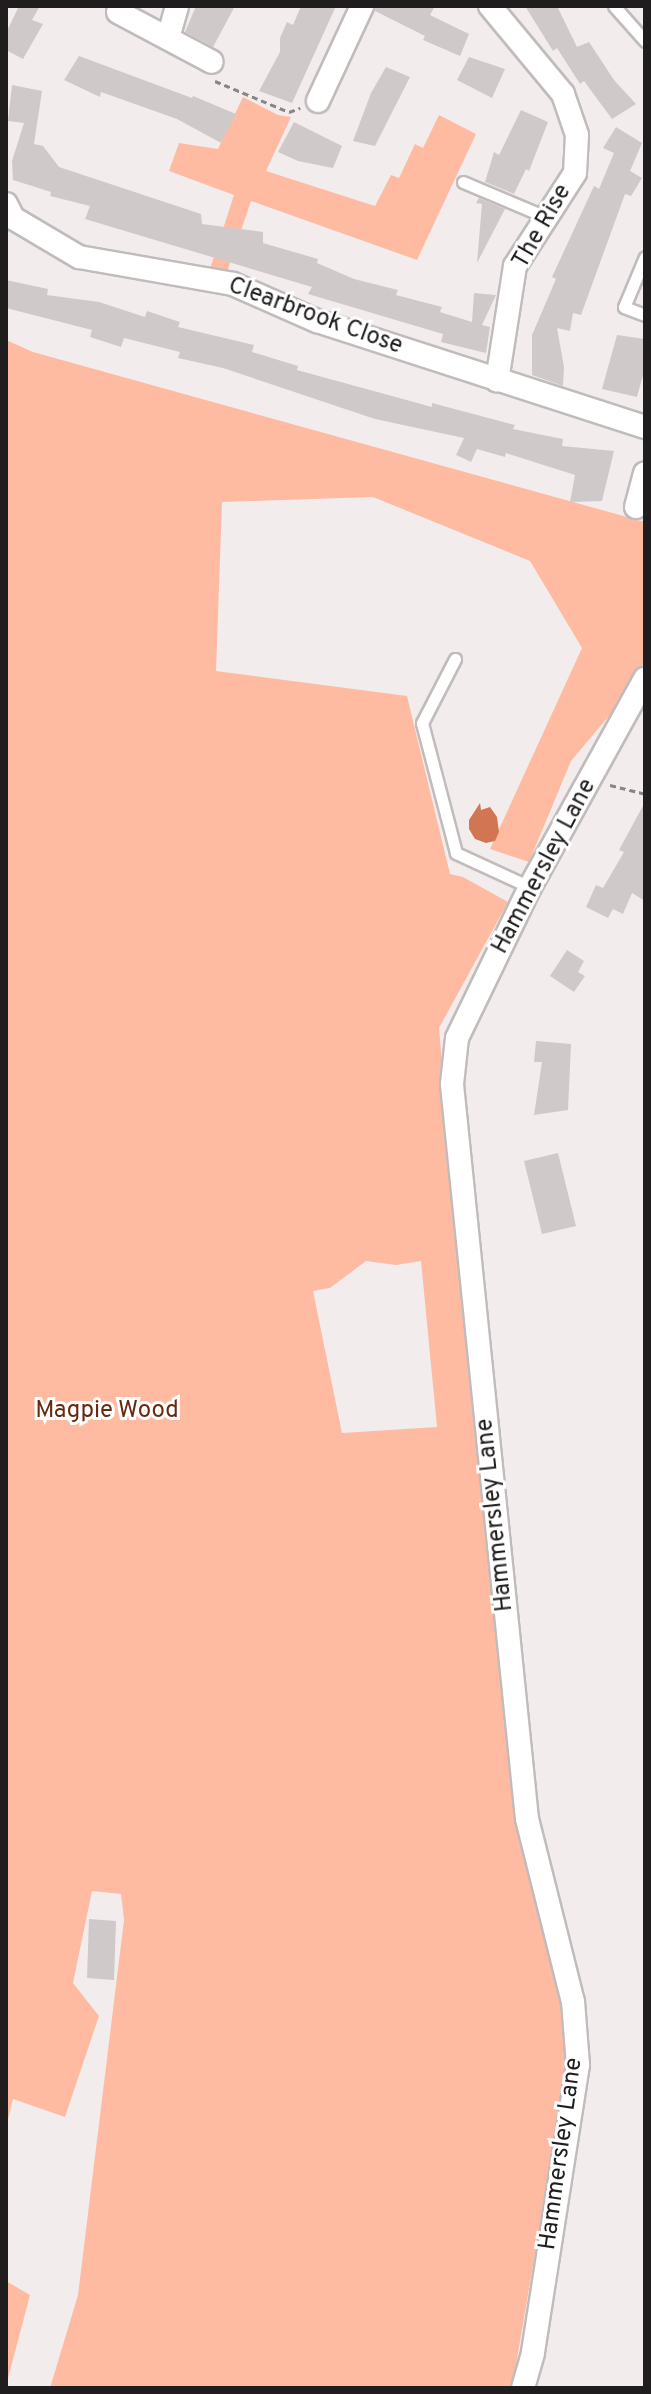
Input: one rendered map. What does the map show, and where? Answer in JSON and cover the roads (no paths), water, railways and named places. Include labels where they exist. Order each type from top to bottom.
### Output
[{"type":"street","points":[[168,38],[177,6]]},
{"type":"street","points":[[318,101],[362,6]]},
{"type":"street","name":"The Rise","points":[[490,6],[563,94],[577,135],[575,173],[515,266],[497,381]]},
{"type":"street","points":[[118,12],[212,62]]},
{"type":"street","name":"Clearbrook Close","points":[[6,204],[13,218],[79,257],[233,284],[317,321],[645,427]]},
{"type":"street","points":[[636,507],[645,473]]},
{"type":"street","name":"Hammersley Lane","points":[[523,2388],[533,2352],[578,2065],[573,2002],[527,1819],[452,1084],[457,1038],[530,887],[645,679]]},
{"type":"lane","points":[[614,6],[645,41]]},
{"type":"lane","points":[[463,182],[546,217]]},
{"type":"lane","points":[[645,257],[624,307],[645,315]]},
{"type":"lane","points":[[455,659],[422,723],[456,853],[530,887]]},
{"type":"park label","name":"Magpie Wood","points":[[107,1412]]}]
